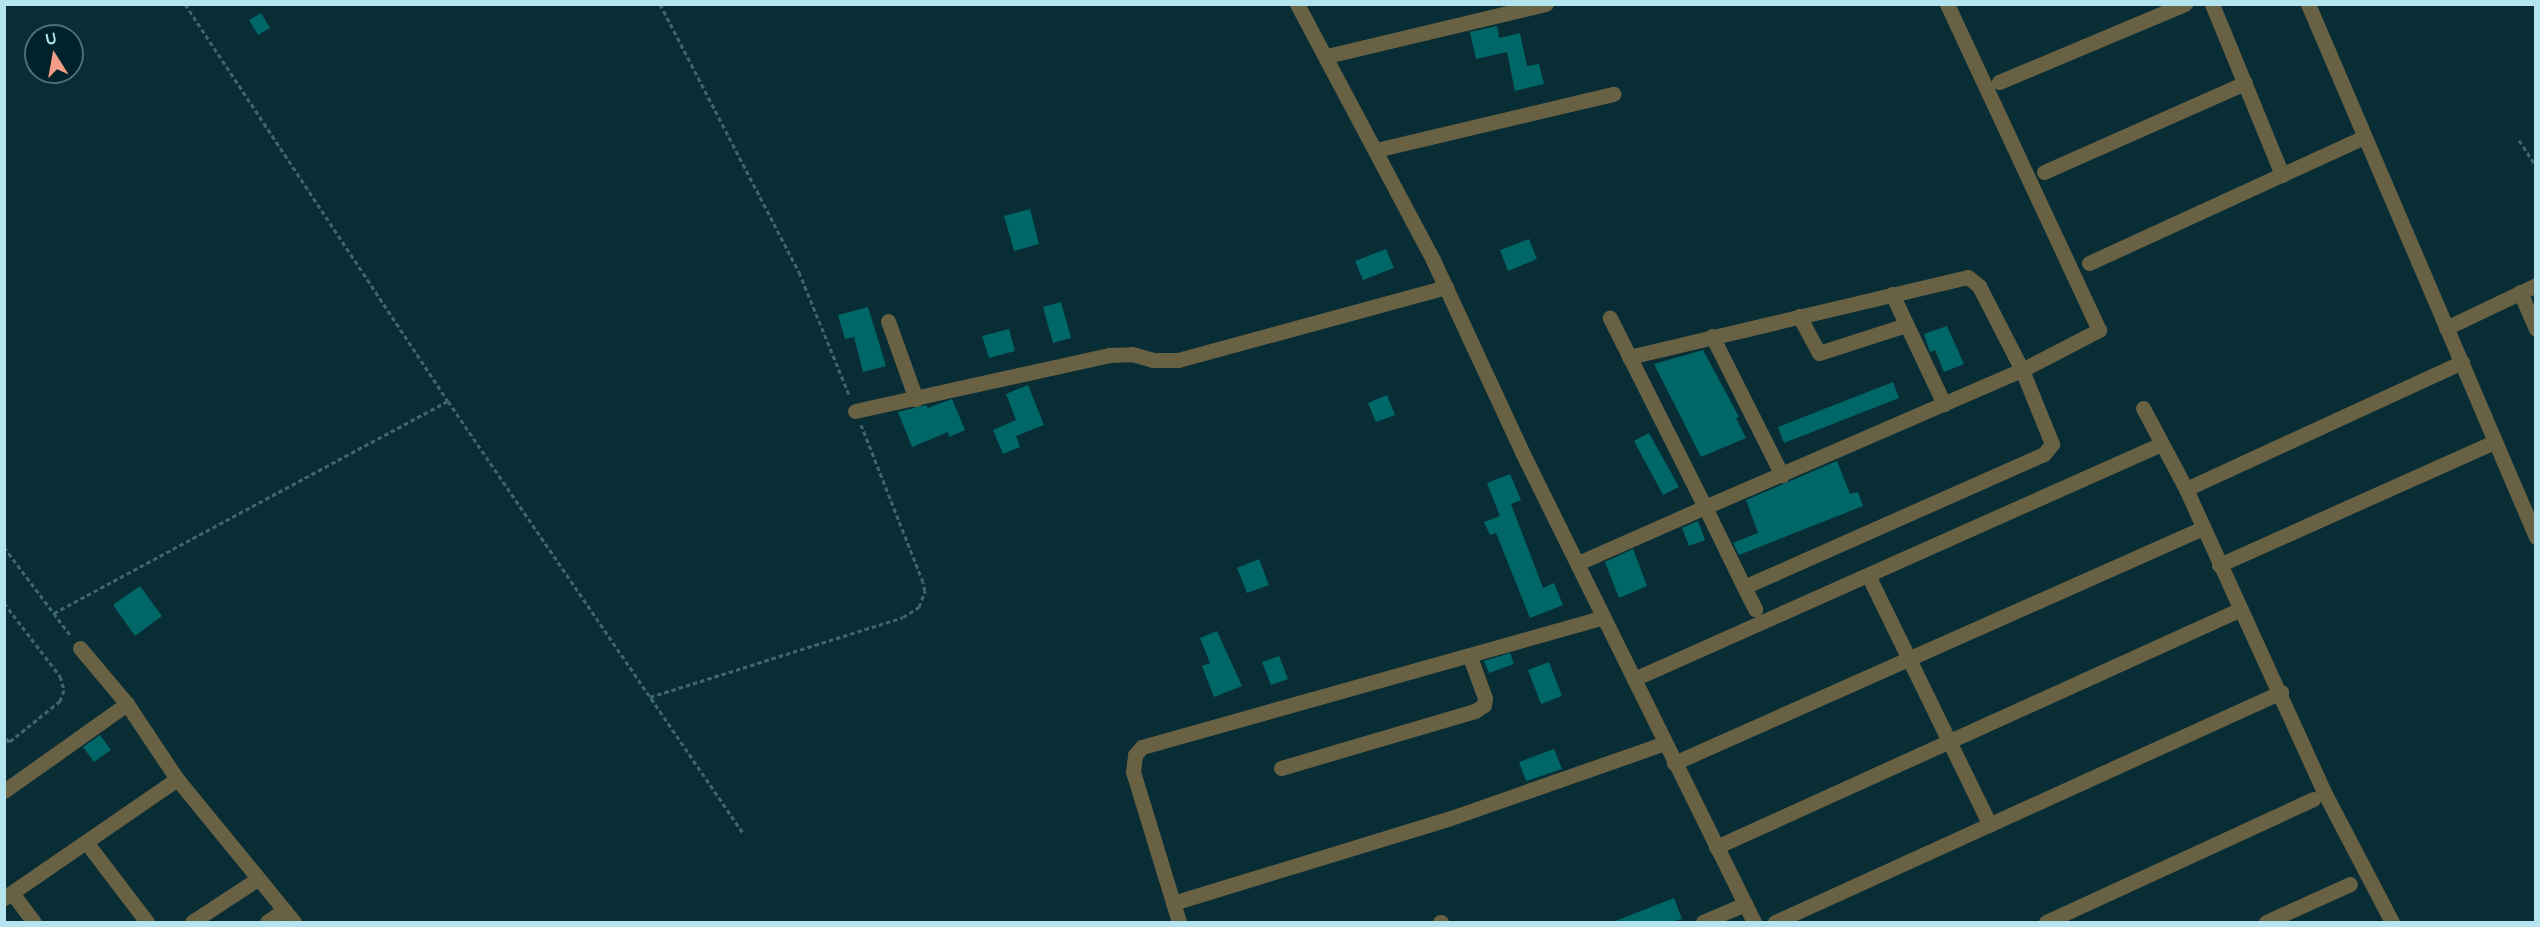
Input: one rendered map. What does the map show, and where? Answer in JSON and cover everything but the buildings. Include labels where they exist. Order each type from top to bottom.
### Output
[{"type":"street","points":[[1297,4],[1327,56],[1446,287],[1674,763],[1755,922]]},
{"type":"street","points":[[1327,56],[1546,4]]},
{"type":"street","points":[[1578,563],[2022,370],[2099,330],[1947,4]]},
{"type":"street","points":[[1999,82],[2185,4]]},
{"type":"street","points":[[2212,4],[2282,175]]},
{"type":"street","points":[[2308,4],[2535,537]]},
{"type":"street","points":[[2044,172],[2245,83]]},
{"type":"street","points":[[1376,150],[1613,94]]},
{"type":"street","points":[[2089,263],[2364,137]]},
{"type":"street","points":[[1629,357],[1961,278],[1975,279],[2022,370],[2051,437],[2050,448],[2044,454],[1744,587]]},
{"type":"street","points":[[2446,328],[2535,285]]},
{"type":"street","points":[[855,411],[1116,354],[1178,360],[1446,287]]},
{"type":"street","points":[[2520,292],[2535,329]]},
{"type":"street","points":[[1892,294],[1944,404]]},
{"type":"street","points":[[1799,316],[1819,353],[1906,325]]},
{"type":"street","points":[[1610,318],[1755,609]]},
{"type":"street","points":[[888,321],[916,399]]},
{"type":"street","points":[[1712,336],[1782,475]]},
{"type":"street","points":[[2186,489],[2462,362]]},
{"type":"street","points":[[2143,408],[2186,489],[2219,565],[2281,692],[2324,792],[2392,922]]},
{"type":"street","points":[[2219,565],[2494,442]]},
{"type":"street","points":[[1634,679],[2161,444]]},
{"type":"street","points":[[1674,763],[2203,528]]},
{"type":"street","points":[[1868,575],[1990,825]]},
{"type":"street","points":[[1716,847],[2241,609]]},
{"type":"street","points":[[1179,922],[1180,901],[1133,772],[1135,755],[1142,747],[1470,657],[1603,616]]},
{"type":"street","points":[[80,648],[127,704],[177,779],[256,880],[294,922]]},
{"type":"street","points":[[1281,768],[1475,711],[1484,705],[1485,698],[1470,657]]},
{"type":"street","points":[[1775,922],[2281,692]]},
{"type":"street","points":[[4,791],[127,704]]},
{"type":"street","points":[[1180,901],[1455,816],[1665,743]]},
{"type":"street","points":[[34,922],[8,896],[177,779]]},
{"type":"street","points":[[2046,922],[2313,799]]},
{"type":"street","points":[[86,842],[147,922]]},
{"type":"street","points":[[192,922],[256,880]]},
{"type":"street","points":[[2266,922],[2350,884]]},
{"type":"street","points":[[1703,922],[1745,904]]},
{"type":"street","points":[[267,922],[284,910]]},
{"type":"path","points":[[185,4],[448,401],[743,832]]},
{"type":"path","points":[[651,697],[903,617],[921,603],[923,582],[799,272],[660,4]]},
{"type":"path","points":[[2519,140],[2535,166]]},
{"type":"path","points":[[54,614],[448,401]]},
{"type":"path","points":[[4,547],[80,648]]},
{"type":"path","points":[[4,603],[60,676],[64,690],[60,701],[4,745]]},
{"type":"path","points":[[4,735],[9,742]]}]
